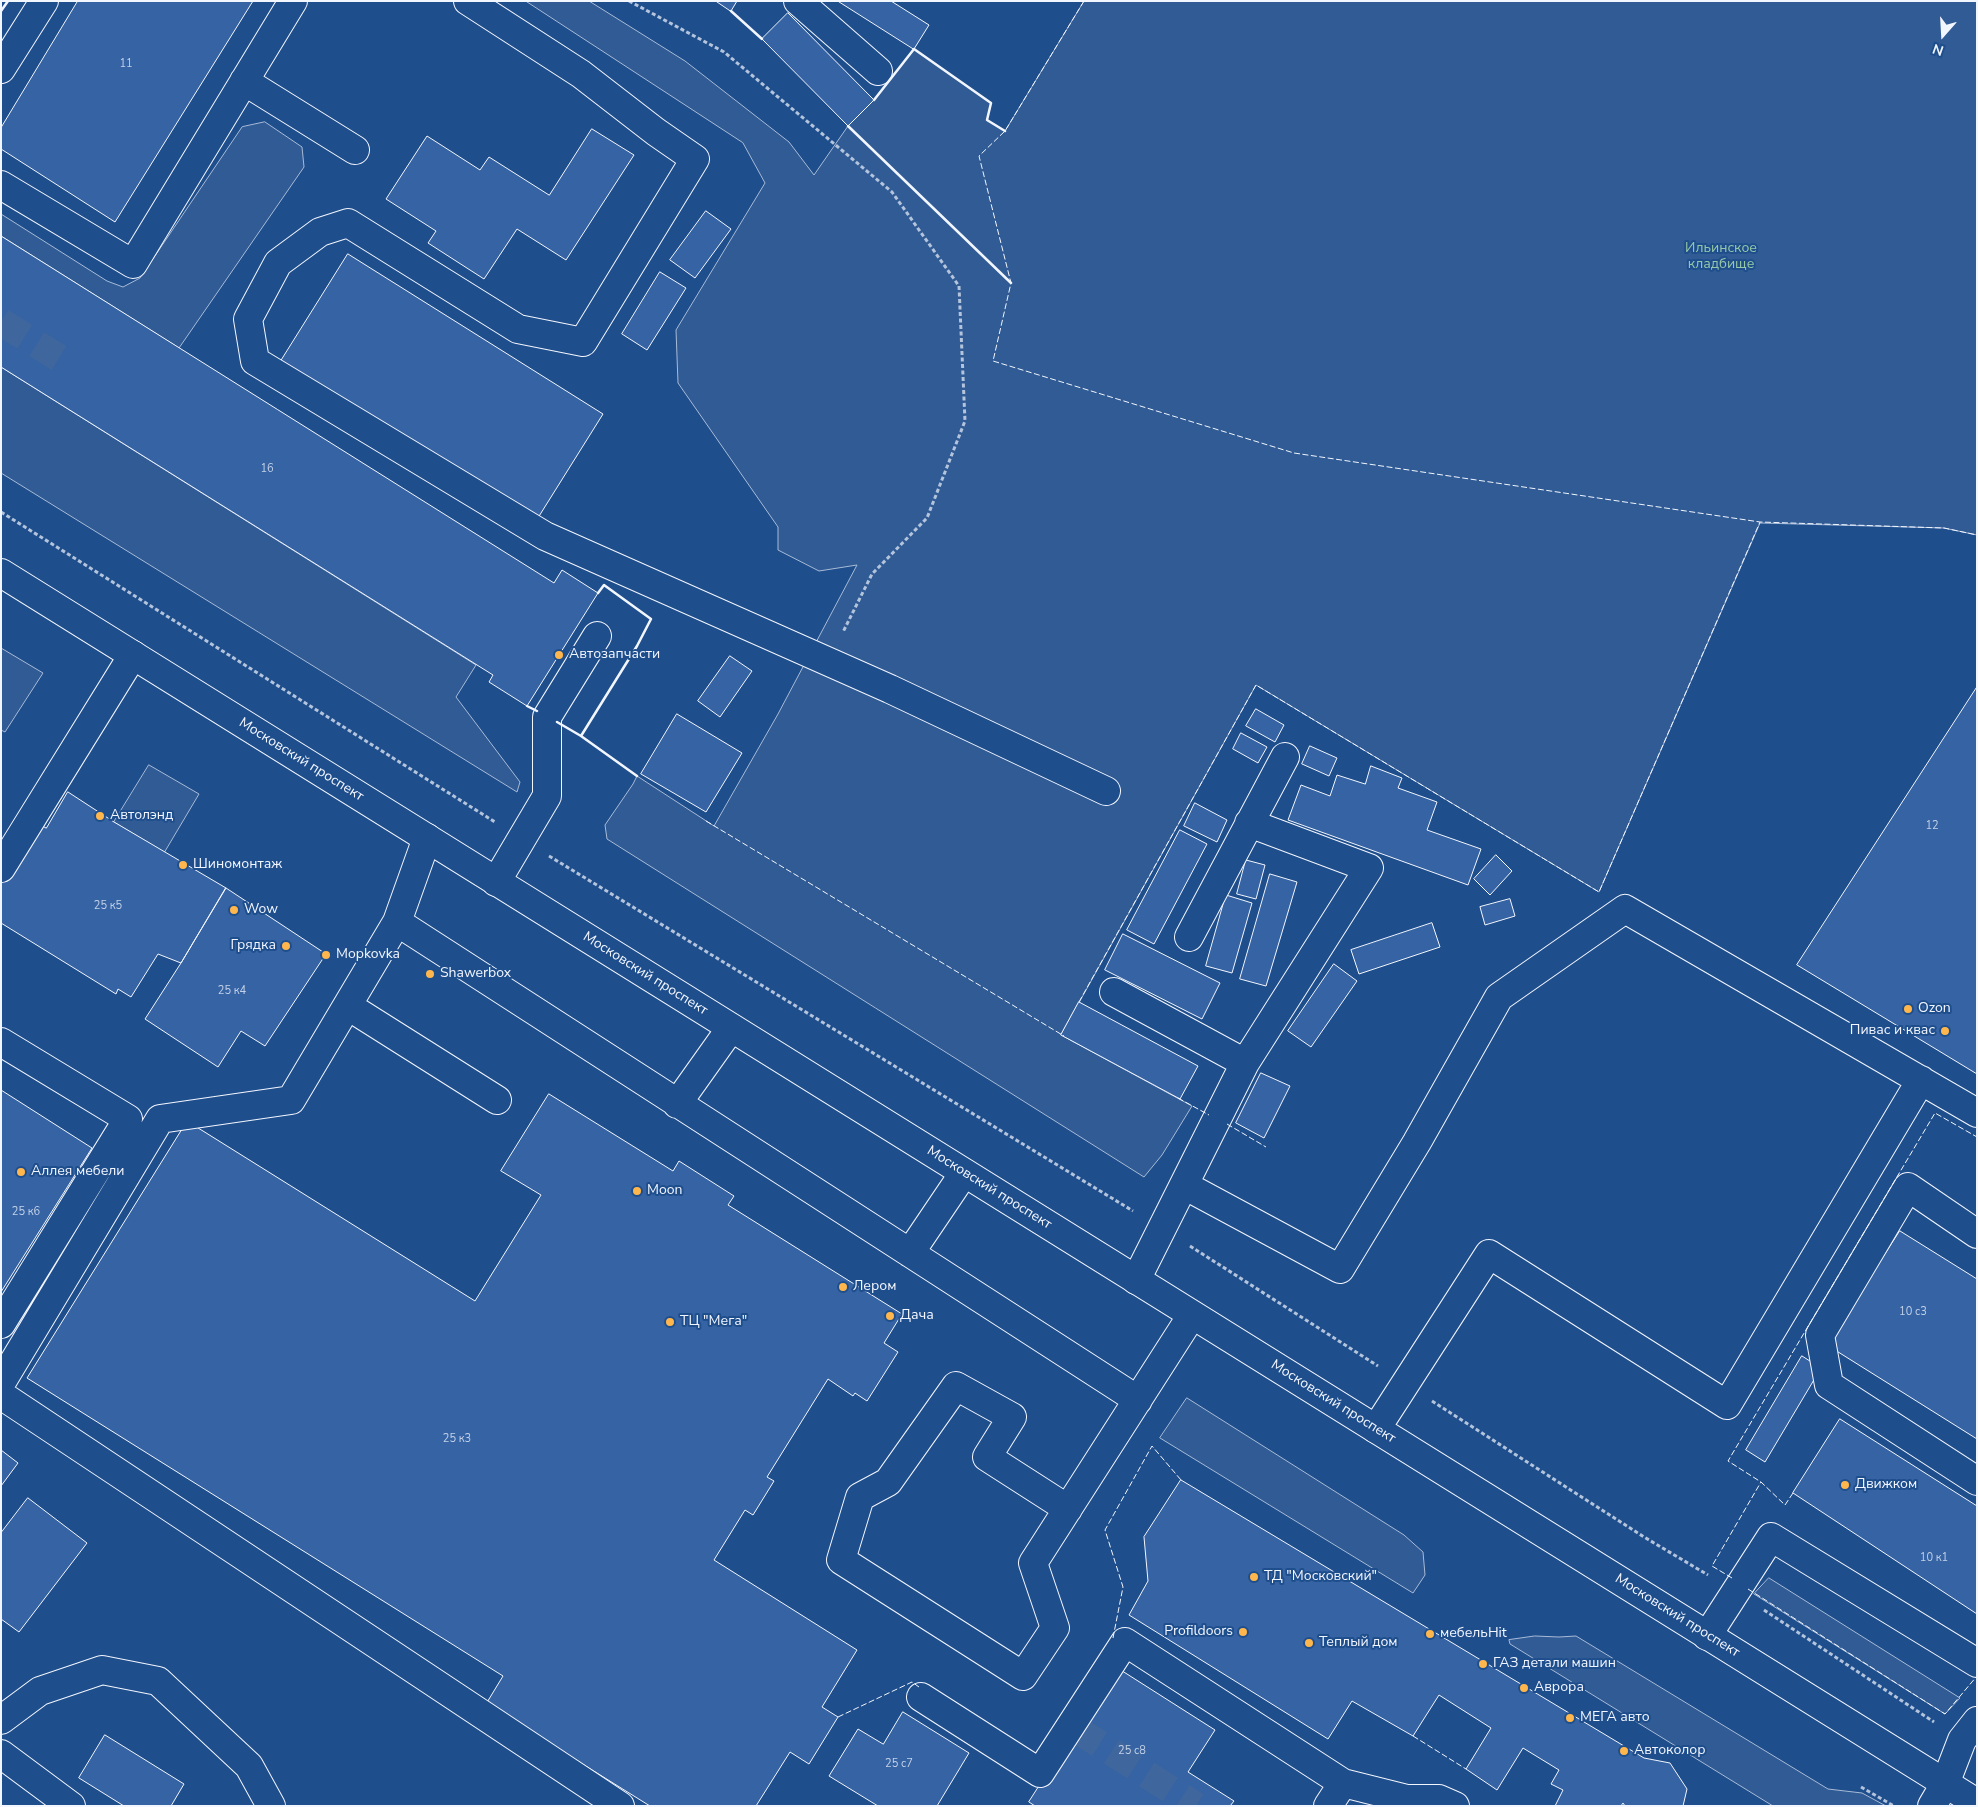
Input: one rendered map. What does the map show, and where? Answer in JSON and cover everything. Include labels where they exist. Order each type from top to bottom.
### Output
[{"type":"main road","points":[[1,69],[44,1]]},
{"type":"main road","points":[[1,185],[133,264],[293,1]]},
{"type":"main road","points":[[468,1],[581,74],[656,132],[695,159],[583,342],[518,330],[348,223],[320,232],[278,263],[248,319],[255,362],[545,536],[827,661],[1106,791]]},
{"type":"main road","points":[[798,1],[878,70]]},
{"type":"main road","points":[[244,81],[354,150]]},
{"type":"main road","name":"Московский проспект","points":[[1,573],[1707,1636],[1939,1795],[1977,1803]]},
{"type":"main road","points":[[496,882],[547,796],[547,717],[597,636]]},
{"type":"main road","points":[[1,868],[133,655]]},
{"type":"main road","points":[[1189,937],[1285,757]]},
{"type":"main road","points":[[1136,1280],[1245,1063],[1369,868],[1249,823]]},
{"type":"main road","points":[[1,1042],[128,1119],[160,1119],[291,1100],[397,922],[427,838]]},
{"type":"main road","points":[[1184,1185],[1340,1269],[1417,1142],[1499,998],[1625,909],[1977,1113]]},
{"type":"main road","points":[[397,922],[1138,1400]]},
{"type":"main road","points":[[1114,992],[1245,1063]]},
{"type":"main road","points":[[348,1006],[497,1100]]},
{"type":"main road","points":[[677,1104],[731,1028]]},
{"type":"main road","points":[[1376,1429],[1489,1254],[1727,1405],[1920,1080]]},
{"type":"main road","points":[[1,1324],[128,1119]]},
{"type":"main road","points":[[1,1383],[160,1119]]},
{"type":"main road","points":[[910,1253],[964,1173]]},
{"type":"main road","points":[[1977,1234],[1908,1187],[1820,1335],[1829,1385],[1977,1481]]},
{"type":"main road","points":[[1068,1509],[987,1458],[1012,1417],[956,1386],[888,1482],[860,1497],[841,1560],[1022,1676],[1055,1628],[1034,1564],[1192,1315]]},
{"type":"main road","points":[[1,1395],[620,1806]]},
{"type":"main road","points":[[1707,1636],[1771,1537],[1977,1662]]},
{"type":"main road","points":[[921,1697],[1040,1773],[1073,1728],[1125,1642],[1344,1783],[1410,1802],[1439,1799],[1455,1806]]},
{"type":"main road","points":[[1,1720],[40,1691],[102,1670],[158,1681],[249,1766],[271,1806]]},
{"type":"main road","points":[[1939,1795],[1969,1731]]},
{"type":"main road","points":[[1,1754],[71,1806]]},
{"type":"main road","points":[[1328,1806],[1344,1783]]},
{"type":"path","points":[[629,1],[724,52],[892,192],[959,286],[965,421],[927,518],[872,574],[827,661]]},
{"type":"path","points":[[1,512],[521,839],[1163,1228],[1644,1537],[1969,1731]]},
{"type":"path","points":[[1861,1787],[1894,1806]]},
{"type":"green space","name":"Ильинское кладбище","points":[[526,1],[589,1],[685,61],[789,142],[814,175],[848,126],[874,100],[914,49],[991,103],[987,120],[1005,131],[1084,1],[1977,1],[1977,535],[1944,528],[1760,523],[1599,892],[1256,685],[1061,1035],[1192,1106],[1162,1155],[1144,1177],[607,839],[605,825],[637,776],[714,826],[778,714],[857,565],[819,571],[778,550],[778,527],[678,383],[676,330],[765,183],[743,143]]},
{"type":"green space","points":[[265,122],[302,147],[304,167],[179,348],[1,236],[1,214],[107,281],[123,287],[140,278],[242,127]]},
{"type":"green space","points":[[1,367],[476,665],[456,697],[520,782],[517,792],[1,473]]},
{"type":"green space","points":[[1,648],[43,673],[5,732],[1,730]]},
{"type":"green space","points":[[149,765],[199,794],[164,853],[114,822]]},
{"type":"green space","points":[[1187,1398],[1404,1535],[1423,1552],[1425,1575],[1413,1593],[1160,1438]]},
{"type":"green space","points":[[1769,1578],[1960,1698],[1945,1714],[1754,1594]]},
{"type":"green space","points":[[1535,1636],[1576,1636],[1828,1789],[1862,1793],[1886,1806],[1773,1806],[1510,1644],[1509,1640]]},
{"type":"building","points":[[78,1],[253,1],[115,222],[1,149],[1,128]]},
{"type":"building","points":[[716,1],[737,1],[731,11]]},
{"type":"building","points":[[838,1],[891,1],[929,25],[914,49]]},
{"type":"building","points":[[788,13],[874,100],[848,126],[762,39]]},
{"type":"building","points":[[592,129],[634,155],[566,260],[517,229],[484,279],[428,243],[436,231],[386,199],[427,136],[480,170],[489,157],[549,195]]},
{"type":"building","points":[[706,211],[731,229],[695,278],[670,260]]},
{"type":"building","points":[[1,236],[554,583],[562,570],[598,593],[527,706],[489,682],[493,675],[1,367]]},
{"type":"building","points":[[348,254],[603,414],[536,521],[281,361]]},
{"type":"building","points":[[660,272],[686,288],[647,350],[622,334]]},
{"type":"building","points":[[730,656],[752,671],[720,717],[698,701]]},
{"type":"building","points":[[1977,687],[1977,1074],[1797,965]]},
{"type":"building","points":[[1256,709],[1284,725],[1275,742],[1246,726]]},
{"type":"building","points":[[677,714],[742,753],[706,812],[641,774]]},
{"type":"building","points":[[1241,733],[1267,747],[1258,763],[1233,749]]},
{"type":"building","points":[[1310,746],[1337,758],[1329,776],[1302,764]]},
{"type":"building","points":[[1371,766],[1402,778],[1398,788],[1437,802],[1427,830],[1481,849],[1468,885],[1288,820],[1301,785],[1330,796],[1337,775],[1365,784]]},
{"type":"building","points":[[68,792],[114,822],[226,888],[181,963],[158,954],[131,997],[118,989],[116,994],[1,923],[1,884],[39,824],[46,828]]},
{"type":"building","points":[[1195,803],[1227,820],[1217,842],[1184,826]]},
{"type":"building","points":[[1180,830],[1207,844],[1154,944],[1127,930]]},
{"type":"building","points":[[1496,855],[1512,871],[1490,895],[1474,879]]},
{"type":"building","points":[[1246,860],[1265,865],[1256,899],[1237,894]]},
{"type":"building","points":[[1270,874],[1297,882],[1266,986],[1240,979]]},
{"type":"building","points":[[226,888],[326,954],[265,1046],[241,1031],[218,1067],[145,1019]]},
{"type":"building","points":[[1226,895],[1252,903],[1232,973],[1206,966]]},
{"type":"building","points":[[1510,899],[1515,916],[1485,925],[1480,907]]},
{"type":"building","points":[[1432,923],[1440,947],[1359,974],[1351,950]]},
{"type":"building","points":[[1123,934],[1220,983],[1202,1019],[1105,970]]},
{"type":"building","points":[[1334,964],[1357,981],[1311,1047],[1288,1031]]},
{"type":"building","points":[[1079,1002],[1198,1066],[1180,1099],[1061,1035]]},
{"type":"building","points":[[1261,1073],[1290,1086],[1264,1138],[1236,1123]]},
{"type":"building","points":[[1,1090],[92,1148],[1,1292]]},
{"type":"building","points":[[549,1094],[673,1171],[679,1161],[734,1196],[728,1205],[902,1314],[884,1343],[898,1352],[867,1401],[855,1393],[853,1396],[828,1379],[767,1477],[774,1481],[753,1515],[745,1510],[714,1560],[857,1650],[822,1707],[838,1717],[809,1764],[790,1752],[756,1806],[650,1806],[486,1704],[503,1676],[27,1378],[187,1121],[475,1301],[541,1195],[501,1171]]},
{"type":"building","points":[[1900,1231],[1977,1279],[1977,1439],[1827,1345]]},
{"type":"building","points":[[1802,1356],[1821,1368],[1765,1462],[1746,1450]]},
{"type":"building","points":[[1840,1419],[1977,1506],[1977,1614],[1793,1493]]},
{"type":"building","points":[[1,1450],[18,1463],[1,1486]]},
{"type":"building","points":[[1181,1480],[1644,1758],[1670,1763],[1687,1789],[1683,1806],[1625,1806],[1623,1803],[1621,1806],[1555,1806],[1563,1790],[1551,1784],[1559,1770],[1523,1748],[1497,1790],[1466,1769],[1491,1728],[1439,1695],[1413,1736],[1352,1701],[1328,1739],[1129,1615],[1148,1581],[1144,1537]]},
{"type":"building","points":[[28,1498],[87,1543],[19,1632],[1,1619],[1,1533]]},
{"type":"building","points":[[1116,1667],[1215,1730],[1188,1772],[1234,1801],[1230,1806],[1035,1806],[1029,1802]]},
{"type":"building","points":[[903,1712],[969,1753],[937,1806],[878,1806],[829,1776],[858,1729],[883,1744]]},
{"type":"building","points":[[105,1735],[184,1784],[171,1806],[124,1806],[79,1778]]},
{"type":"tunnel","points":[[1,322],[59,358]]},
{"type":"tunnel","points":[[1076,1729],[1196,1806]]},
{"type":"fence","points":[[1084,1],[1005,131],[979,156],[1011,283],[993,361],[1294,453],[1760,522],[1944,528],[1977,535]]},
{"type":"fence","points":[[1079,1002],[1256,685],[1599,892],[1760,522]]},
{"type":"fence","points":[[706,821],[1064,1036]]},
{"type":"fence","points":[[1178,1098],[1209,1115]]},
{"type":"fence","points":[[1793,1493],[1785,1505],[1761,1482],[1728,1461],[1935,1113],[1977,1137]]},
{"type":"fence","points":[[1227,1124],[1266,1147]]},
{"type":"fence","points":[[1113,1638],[1123,1587],[1105,1530],[1152,1446],[1181,1480]]},
{"type":"fence","points":[[1732,1578],[1712,1566],[1761,1482]]},
{"type":"fence","points":[[1748,1589],[1945,1714],[1977,1676]]},
{"type":"fence","points":[[838,1717],[912,1682],[919,1687]]},
{"type":"fence","points":[[1413,1736],[1466,1769]]},
{"type":"wall","points":[[1,11],[8,1]]},
{"type":"wall","points":[[731,11],[762,39]]},
{"type":"wall","points":[[874,100],[914,49],[991,103],[987,120],[1005,131]]},
{"type":"wall","points":[[848,126],[1011,283]]},
{"type":"wall","points":[[598,593],[604,585],[651,619],[637,646],[581,736],[637,776]]},
{"type":"wall","points":[[527,706],[537,711]]},
{"type":"wall","points":[[557,722],[581,736]]},
{"type":"place","name":"Автозапчасти","points":[[559,655]]},
{"type":"place","name":"Автолэнд","points":[[100,816]]},
{"type":"place","name":"Шиномонтаж","points":[[183,865]]},
{"type":"place","name":"Wow","points":[[234,910]]},
{"type":"place","name":"Грядка","points":[[286,946]]},
{"type":"place","name":"Mopkovka","points":[[326,955]]},
{"type":"place","name":"Shawerbox","points":[[430,974]]},
{"type":"place","name":"Ozon","points":[[1908,1009]]},
{"type":"place","name":"Пивас и квас","points":[[1945,1031]]},
{"type":"place","name":"Аллея мебели","points":[[21,1172]]},
{"type":"place","name":"Moon","points":[[637,1191]]},
{"type":"place","name":"Лером","points":[[843,1287]]},
{"type":"place","name":"Дача","points":[[890,1316]]},
{"type":"place","name":"ТЦ \"Мега\"","points":[[670,1322]]},
{"type":"place","name":"Движком","points":[[1845,1485]]},
{"type":"place","name":"ТД \"Московский\"","points":[[1254,1577]]},
{"type":"place","name":"Profildoors","points":[[1243,1632]]},
{"type":"place","name":"мебельHit","points":[[1430,1634]]},
{"type":"place","name":"Теплый дом","points":[[1309,1643]]},
{"type":"place","name":"ГАЗ детали машин","points":[[1483,1664]]},
{"type":"place","name":"Аврора","points":[[1524,1688]]},
{"type":"place","name":"МЕГА авто","points":[[1570,1718]]},
{"type":"place","name":"Автоколор","points":[[1624,1751]]}]
